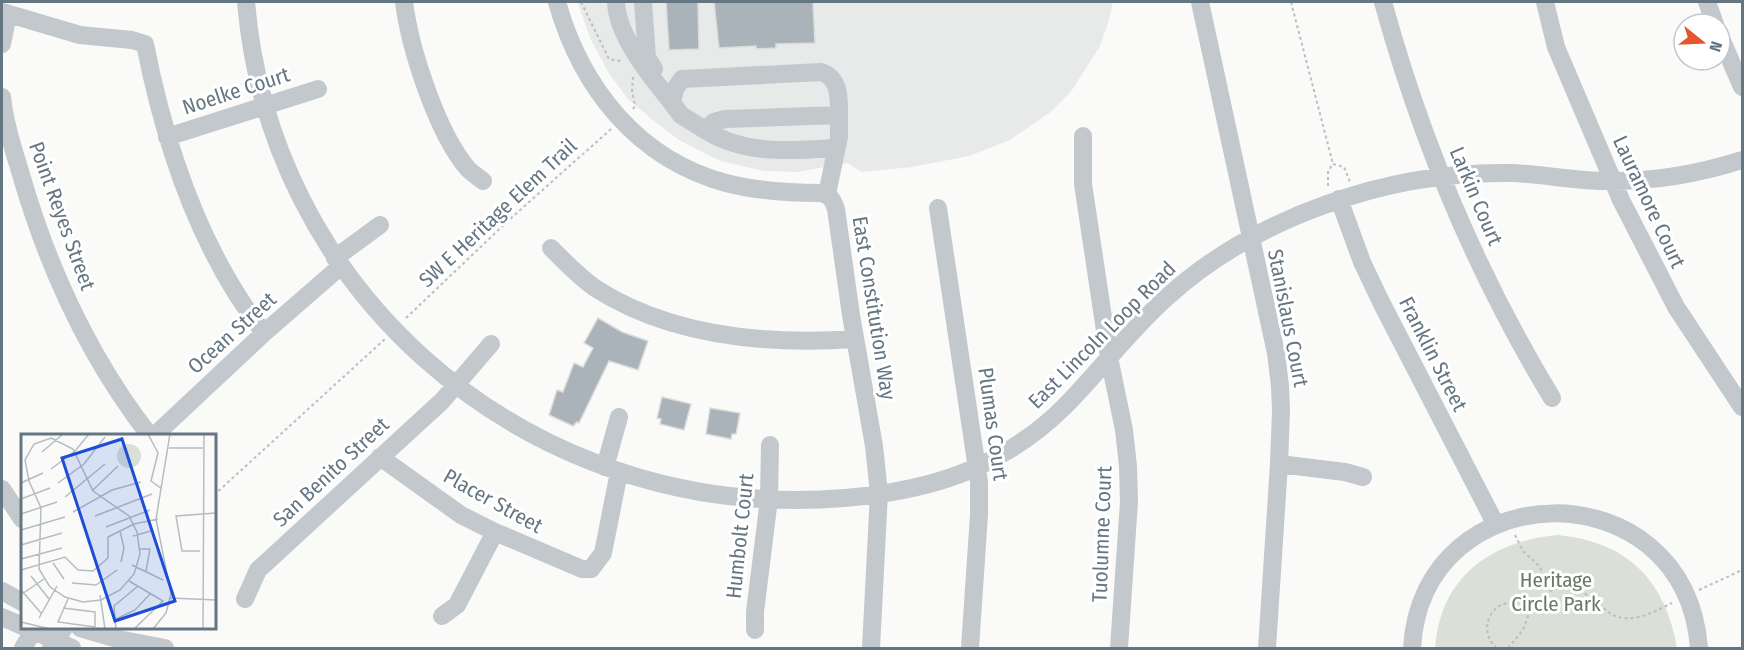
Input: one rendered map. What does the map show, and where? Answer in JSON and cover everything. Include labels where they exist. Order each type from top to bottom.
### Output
[{"type":"street","name":"East Lincoln Loop Road","points":[[246,2],[256,70],[265,106],[296,188],[338,262],[393,330],[457,385],[497,414],[536,438],[568,453],[612,470],[702,492],[769,500],[809,500],[879,493],[922,485],[978,466],[1020,442],[1051,419],[1167,296],[1200,269],[1250,238],[1334,194],[1441,177],[1513,173],[1612,181],[1685,175],[1743,160]]},
{"type":"street","points":[[404,2],[419,66],[440,120],[469,169],[483,181]]},
{"type":"street","points":[[557,2],[568,37],[595,90],[621,120],[655,149],[692,171],[725,183],[764,190],[826,194],[839,137],[836,84],[832,77],[821,72],[666,79],[650,64],[647,57],[643,2]]},
{"type":"street","points":[[616,2],[628,44],[681,115],[715,136],[747,147],[765,150],[835,148]]},
{"type":"street","name":"Stanislaus Court","points":[[1200,2],[1278,367],[1281,411],[1279,464],[1267,648]]},
{"type":"street","name":"Larkin Court","points":[[1383,2],[1395,46],[1441,177],[1497,297],[1529,360],[1552,398]]},
{"type":"street","name":"Lauramore Court","points":[[1545,2],[1556,46],[1612,181],[1670,297],[1743,407]]},
{"type":"street","points":[[2,44],[5,13],[80,35],[132,40],[145,44],[167,136],[185,187],[216,256],[236,293],[264,333]]},
{"type":"street","points":[[1732,63],[1743,87]]},
{"type":"street","points":[[672,103],[675,89],[682,79]]},
{"type":"street","name":"Noelke Court","points":[[167,136],[318,89]]},
{"type":"street","name":"Point Reyes Street","points":[[2,98],[4,115],[24,184],[52,266],[101,363],[124,400],[151,434]]},
{"type":"street","points":[[705,130],[714,122],[725,119],[839,115]]},
{"type":"street","name":"Tuolumne Court","points":[[1083,136],[1083,184],[1128,466],[1129,502],[1119,648]]},
{"type":"street","name":"East Constitution Way","points":[[826,194],[833,200],[836,209],[855,339],[874,446],[879,493],[871,648]]},
{"type":"street","name":"Franklin Street","points":[[1334,194],[1381,302],[1496,525]]},
{"type":"street","name":"Plumas Court","points":[[938,207],[978,466],[979,515],[970,648]]},
{"type":"street","name":"Ocean Street","points":[[153,434],[380,225]]},
{"type":"street","points":[[551,248],[578,274],[602,292],[651,315],[682,326],[768,340],[855,339]]},
{"type":"street","name":"San Benito Street","points":[[245,599],[258,570],[457,385],[491,344]]},
{"type":"street","points":[[612,470],[619,417]]},
{"type":"street","name":"Humbolt Court","points":[[755,630],[755,612],[769,500],[770,445]]},
{"type":"street","name":"Placer Street","points":[[380,457],[447,506],[495,532],[582,569],[591,569],[603,553],[612,470]]},
{"type":"street","points":[[1279,464],[1345,472],[1363,477]]},
{"type":"street","points":[[2,489],[21,518]]},
{"type":"street","points":[[1412,648],[1421,607],[1438,573],[1464,545],[1496,525],[1530,515],[1562,513],[1593,517],[1613,524],[1631,534],[1656,554],[1682,587],[1694,618],[1699,648]]},
{"type":"street","points":[[442,616],[457,605],[495,532]]},
{"type":"street","points":[[2,591],[21,601]]},
{"type":"street","points":[[2,617],[21,625]]},
{"type":"street","points":[[86,629],[118,639],[165,648]]},
{"type":"street","points":[[23,648],[33,630],[61,642]]},
{"type":"path","points":[[582,2],[609,59],[630,62]]},
{"type":"path","points":[[1292,2],[1333,164],[1327,175],[1334,194]]},
{"type":"path","points":[[632,109],[635,106],[632,90],[634,68]]},
{"type":"path","name":"SW E Heritage Elem Trail","points":[[408,316],[509,220],[609,132]]},
{"type":"path","points":[[1333,164],[1344,167],[1350,182],[1352,181]]},
{"type":"path","points":[[216,493],[382,342]]},
{"type":"path","points":[[1516,537],[1523,551],[1539,566],[1553,589]]},
{"type":"path","points":[[1699,590],[1743,570]]},
{"type":"path","points":[[1508,648],[1523,630],[1531,608],[1553,589],[1582,592],[1607,613],[1622,618],[1637,617],[1668,604]]},
{"type":"path","points":[[1497,648],[1488,636],[1487,627],[1494,611],[1507,601],[1515,601],[1531,608]]},
{"type":"shaded area","points":[[1113,2],[1100,46],[1072,90],[1052,111],[1010,140],[969,156],[912,167],[862,172],[847,163],[797,172],[764,171],[720,161],[679,140],[654,121],[628,99],[608,72],[590,38],[578,3]]},
{"type":"green space","name":"Heritage Circle Park","points":[[1558,535],[1583,539],[1604,546],[1623,556],[1639,569],[1653,584],[1663,603],[1677,648],[1435,648],[1439,623],[1447,601],[1458,583],[1473,567],[1511,545]]},
{"type":"building","points":[[666,2],[698,2],[699,49],[669,50]]},
{"type":"building","points":[[714,2],[813,2],[815,43],[776,44],[776,48],[756,49],[756,46],[719,48]]},
{"type":"building","points":[[598,318],[622,332],[648,341],[638,370],[609,361],[579,423],[573,426],[549,415],[557,390],[563,392],[574,363],[583,367],[593,348],[584,343]]},
{"type":"building","points":[[662,397],[691,404],[684,430],[660,424],[661,419],[657,418]]},
{"type":"building","points":[[710,408],[740,413],[736,434],[732,434],[731,439],[706,434]]}]
